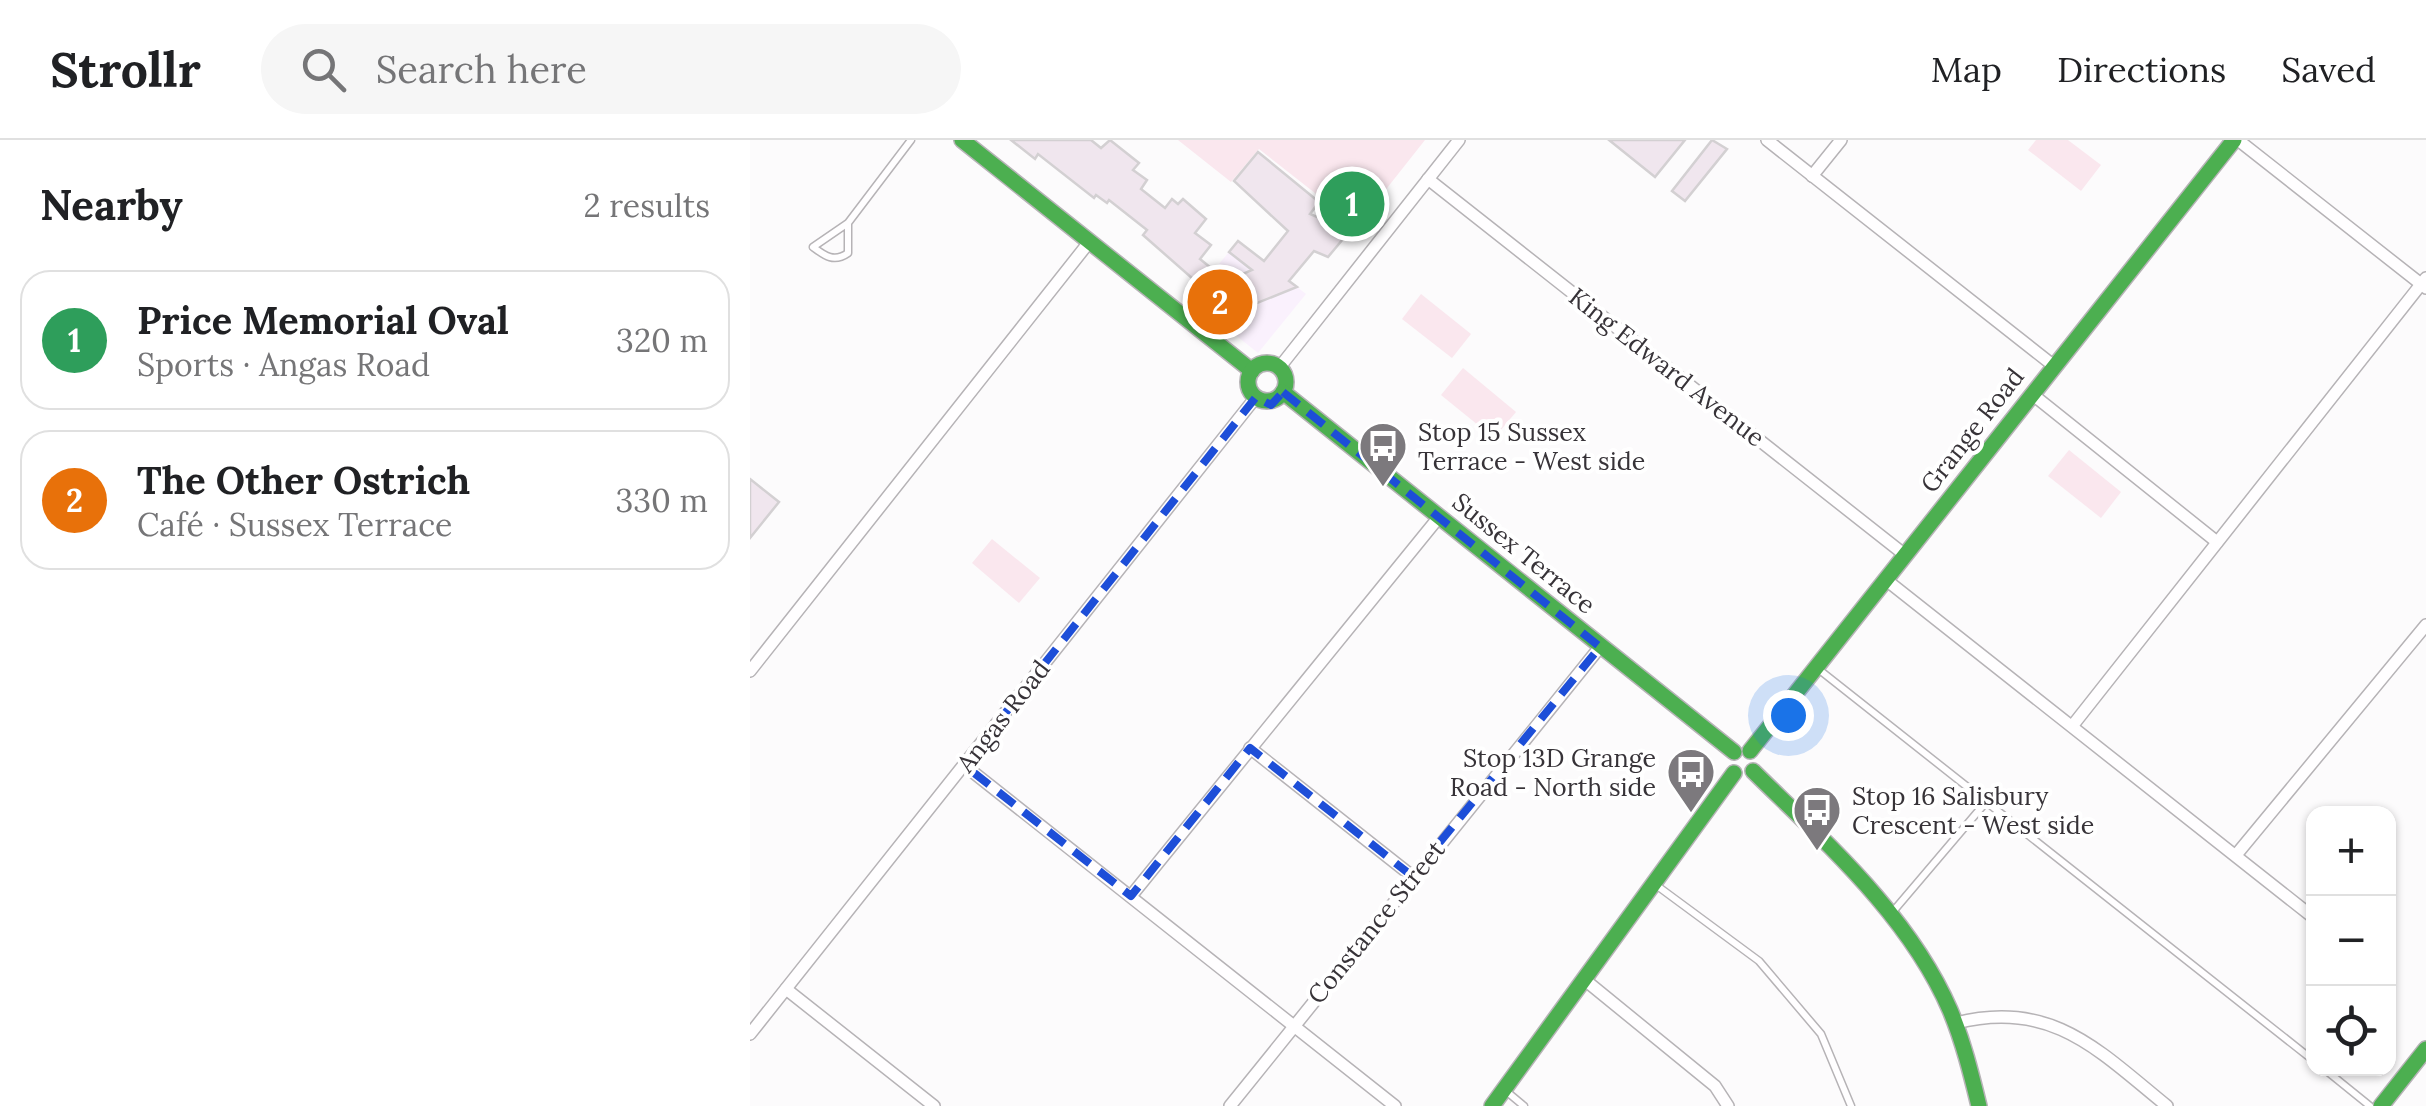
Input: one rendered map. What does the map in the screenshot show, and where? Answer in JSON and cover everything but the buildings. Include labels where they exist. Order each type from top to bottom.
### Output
[{"type":"street","points":[[962,140],[1252,371]]},
{"type":"street","points":[[1279,368],[1459,140]]},
{"type":"street","points":[[1767,140],[2054,366]]},
{"type":"street","points":[[1812,176],[1840,140]]},
{"type":"street","points":[[2073,725],[2425,284],[2236,140]]},
{"type":"street","name":"Grange Road","points":[[1742,752],[1816,667],[2236,140]]},
{"type":"street","name":"King Edward Avenue","points":[[1428,178],[1905,555]]},
{"type":"street","points":[[750,670],[1090,242]]},
{"type":"street","points":[[1268,364],[1279,368],[1286,380],[1283,392],[1272,400],[1256,398],[1248,382],[1252,371],[1268,364]]},
{"type":"street","name":"Sussex Terrace","points":[[1283,392],[1600,646],[1742,752]]},
{"type":"street","points":[[2032,394],[2217,542]]},
{"type":"street","name":"Angas Road","points":[[750,1034],[1256,398]]},
{"type":"street","points":[[1130,896],[1438,517]]},
{"type":"street","points":[[1885,580],[2306,912]]},
{"type":"street","points":[[2236,856],[2426,625]]},
{"type":"street","name":"Constance Street","points":[[1230,1106],[1600,646]]},
{"type":"street","points":[[1250,748],[1412,876]]},
{"type":"street","points":[[1742,752],[1755,758],[1753,771],[1746,776],[1734,773],[1729,763],[1742,752]]},
{"type":"street","points":[[964,765],[1394,1106]]},
{"type":"street","points":[[1753,771],[1833,850],[1929,966],[1956,1022],[1979,1106]]},
{"type":"street","points":[[1492,1106],[1734,773]]},
{"type":"street","points":[[1585,980],[1714,1086],[1728,1106]]},
{"type":"street","points":[[786,988],[934,1106]]},
{"type":"street","points":[[1956,1022],[2005,1015],[2035,1019],[2073,1034],[2166,1106]]},
{"type":"street","points":[[2381,1106],[2426,1050]]},
{"type":"lane","points":[[848,223],[848,253],[842,257],[826,256],[813,247],[848,223],[911,140]]},
{"type":"lane","points":[[1816,667],[2306,1055]]},
{"type":"lane","points":[[1890,915],[1986,802]]},
{"type":"lane","points":[[1656,885],[1759,961],[1821,1034],[1851,1106]]},
{"type":"lane","points":[[2333,1076],[2370,1106]]},
{"type":"lane","points":[[1504,1090],[1524,1106]]},
{"type":"highlighted area","points":[[1283,392],[1600,647],[1412,876],[1250,748],[1131,896],[964,765],[1256,397],[1271,405]]},
{"type":"shaded area","points":[[1178,140],[1425,140],[1357,226],[1259,149],[1231,182]]},
{"type":"shaded area","points":[[2036,140],[2068,140],[2101,165],[2081,191],[2028,150]]},
{"type":"shaded area","points":[[1238,241],[1306,294],[1258,353],[1190,299]]},
{"type":"shaded area","points":[[1421,294],[1471,334],[1452,358],[1402,319]]},
{"type":"shaded area","points":[[1463,368],[1516,412],[1494,438],[1441,395]]},
{"type":"shaded area","points":[[2069,450],[2121,492],[2101,518],[2048,476]]},
{"type":"shaded area","points":[[992,539],[1040,578],[1019,603],[972,563]]},
{"type":"traffic: fast","points":[[962,140],[1252,371]]},
{"type":"traffic: fast","points":[[1750,751],[2234,140]]},
{"type":"traffic: fast","points":[[1267,363],[1280,369],[1286,382],[1280,395],[1267,401],[1254,395],[1248,382],[1254,369],[1267,363]]},
{"type":"traffic: fast","points":[[1283,392],[1734,752]]},
{"type":"traffic: fast","points":[[1753,771],[1863,882],[1912,943],[1950,1010],[1979,1106]]},
{"type":"traffic: fast","points":[[1492,1106],[1734,773]]},
{"type":"traffic: fast","points":[[2381,1106],[2426,1049]]},
{"type":"place","name":"Price Memorial Oval","points":[[1352,204]]},
{"type":"place","name":"The Other Ostrich","points":[[1220,302]]},
{"type":"place","name":"Stop 15 Sussex Terrace - West side","points":[[1383,488]]},
{"type":"place","name":"Stop 13D Grange Road - North side","points":[[1691,814]]},
{"type":"place","name":"Stop 16 Salisbury Crescent - West side","points":[[1817,852]]}]
